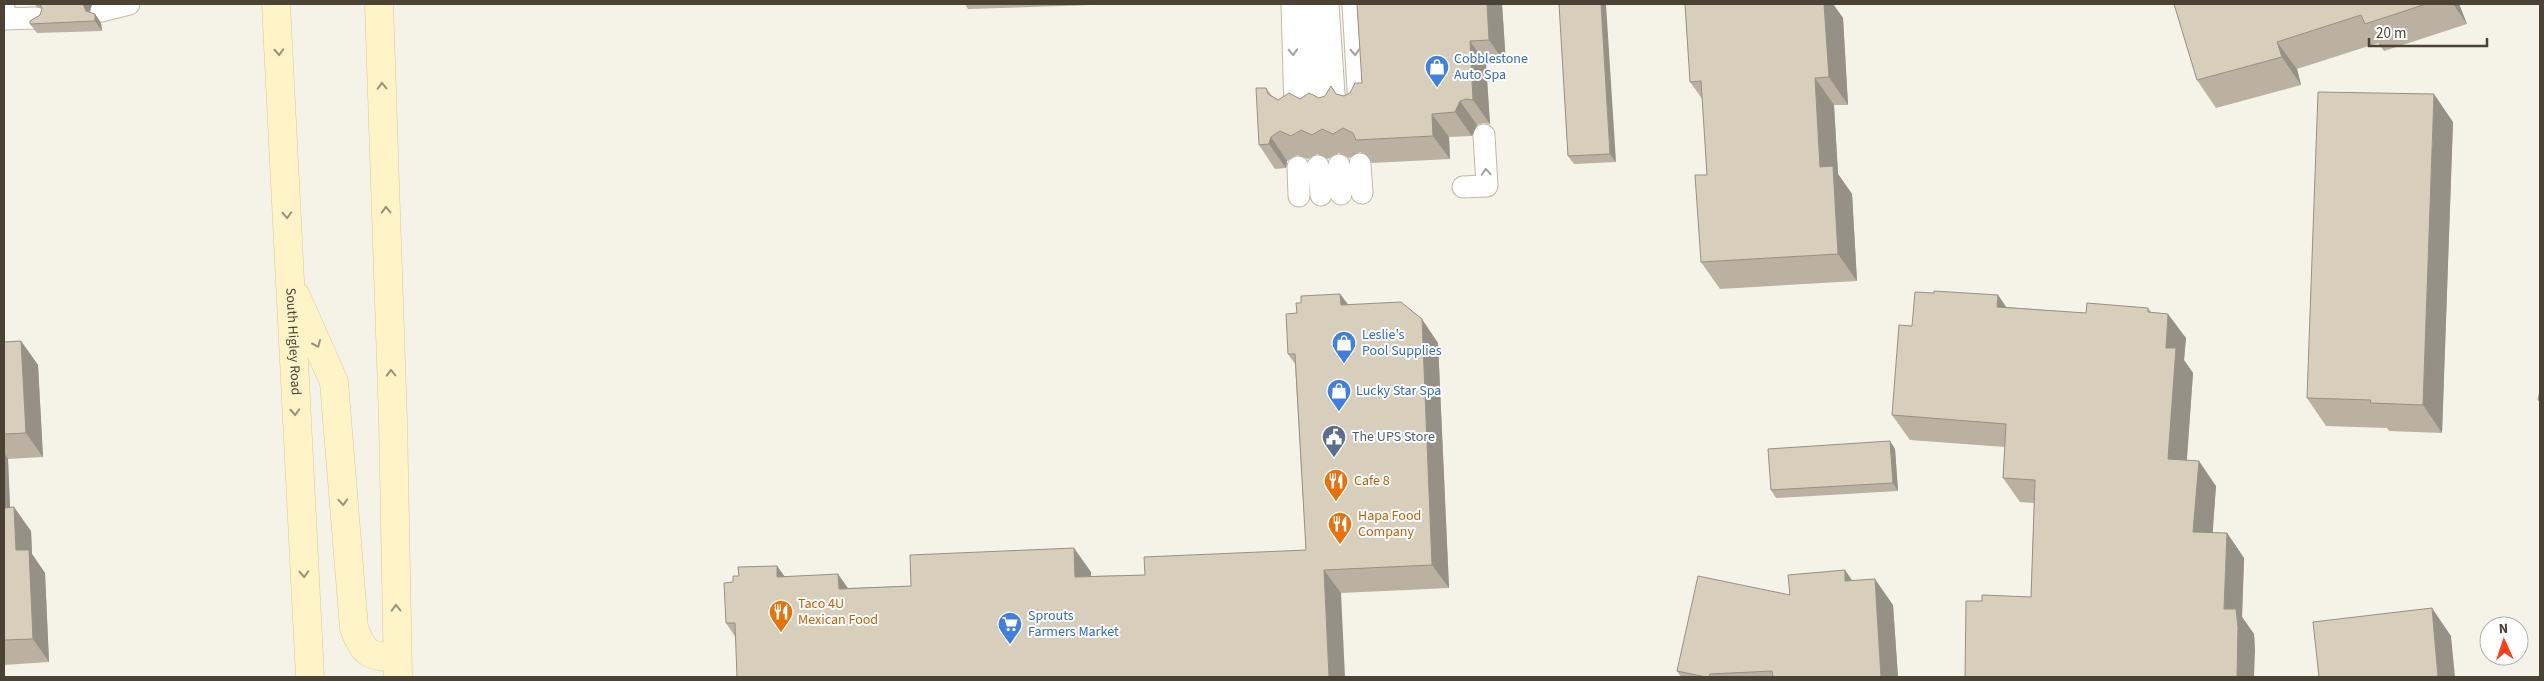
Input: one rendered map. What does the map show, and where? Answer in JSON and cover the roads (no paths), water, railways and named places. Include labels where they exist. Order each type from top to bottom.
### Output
[{"type":"main road","name":"South Higley Road","points":[[276,4],[310,677]]},
{"type":"main road","points":[[290,283],[334,382],[354,628],[361,646],[376,657],[397,667],[393,422],[379,4]]},
{"type":"lane","points":[[101,11],[129,4]]},
{"type":"lane","points":[[1292,4],[1315,110]]},
{"type":"lane","points":[[1309,4],[1315,110]]},
{"type":"lane","points":[[1315,110],[1328,4]]},
{"type":"lane","points":[[1353,4],[1359,108]]},
{"type":"lane","points":[[4,6],[4,19],[36,18]]},
{"type":"lane","points":[[1463,187],[1487,186],[1484,136]]},
{"type":"lane","points":[[1299,196],[1318,166],[1341,194],[1360,164]]},
{"type":"place","name":"Cobblestone Auto Spa","points":[[1437,88]]},
{"type":"place","name":"Leslie's Pool Supplies","points":[[1344,364]]},
{"type":"place","name":"Lucky Star Spa","points":[[1339,412]]},
{"type":"place","name":"The UPS Store","points":[[1334,458]]},
{"type":"place","name":"Cafe 8","points":[[1336,502]]},
{"type":"place","name":"Hapa Food Company","points":[[1340,545]]},
{"type":"place","name":"Taco 4U Mexican Food","points":[[781,633]]},
{"type":"place","name":"Sprouts Farmers Market","points":[[1010,645]]}]
